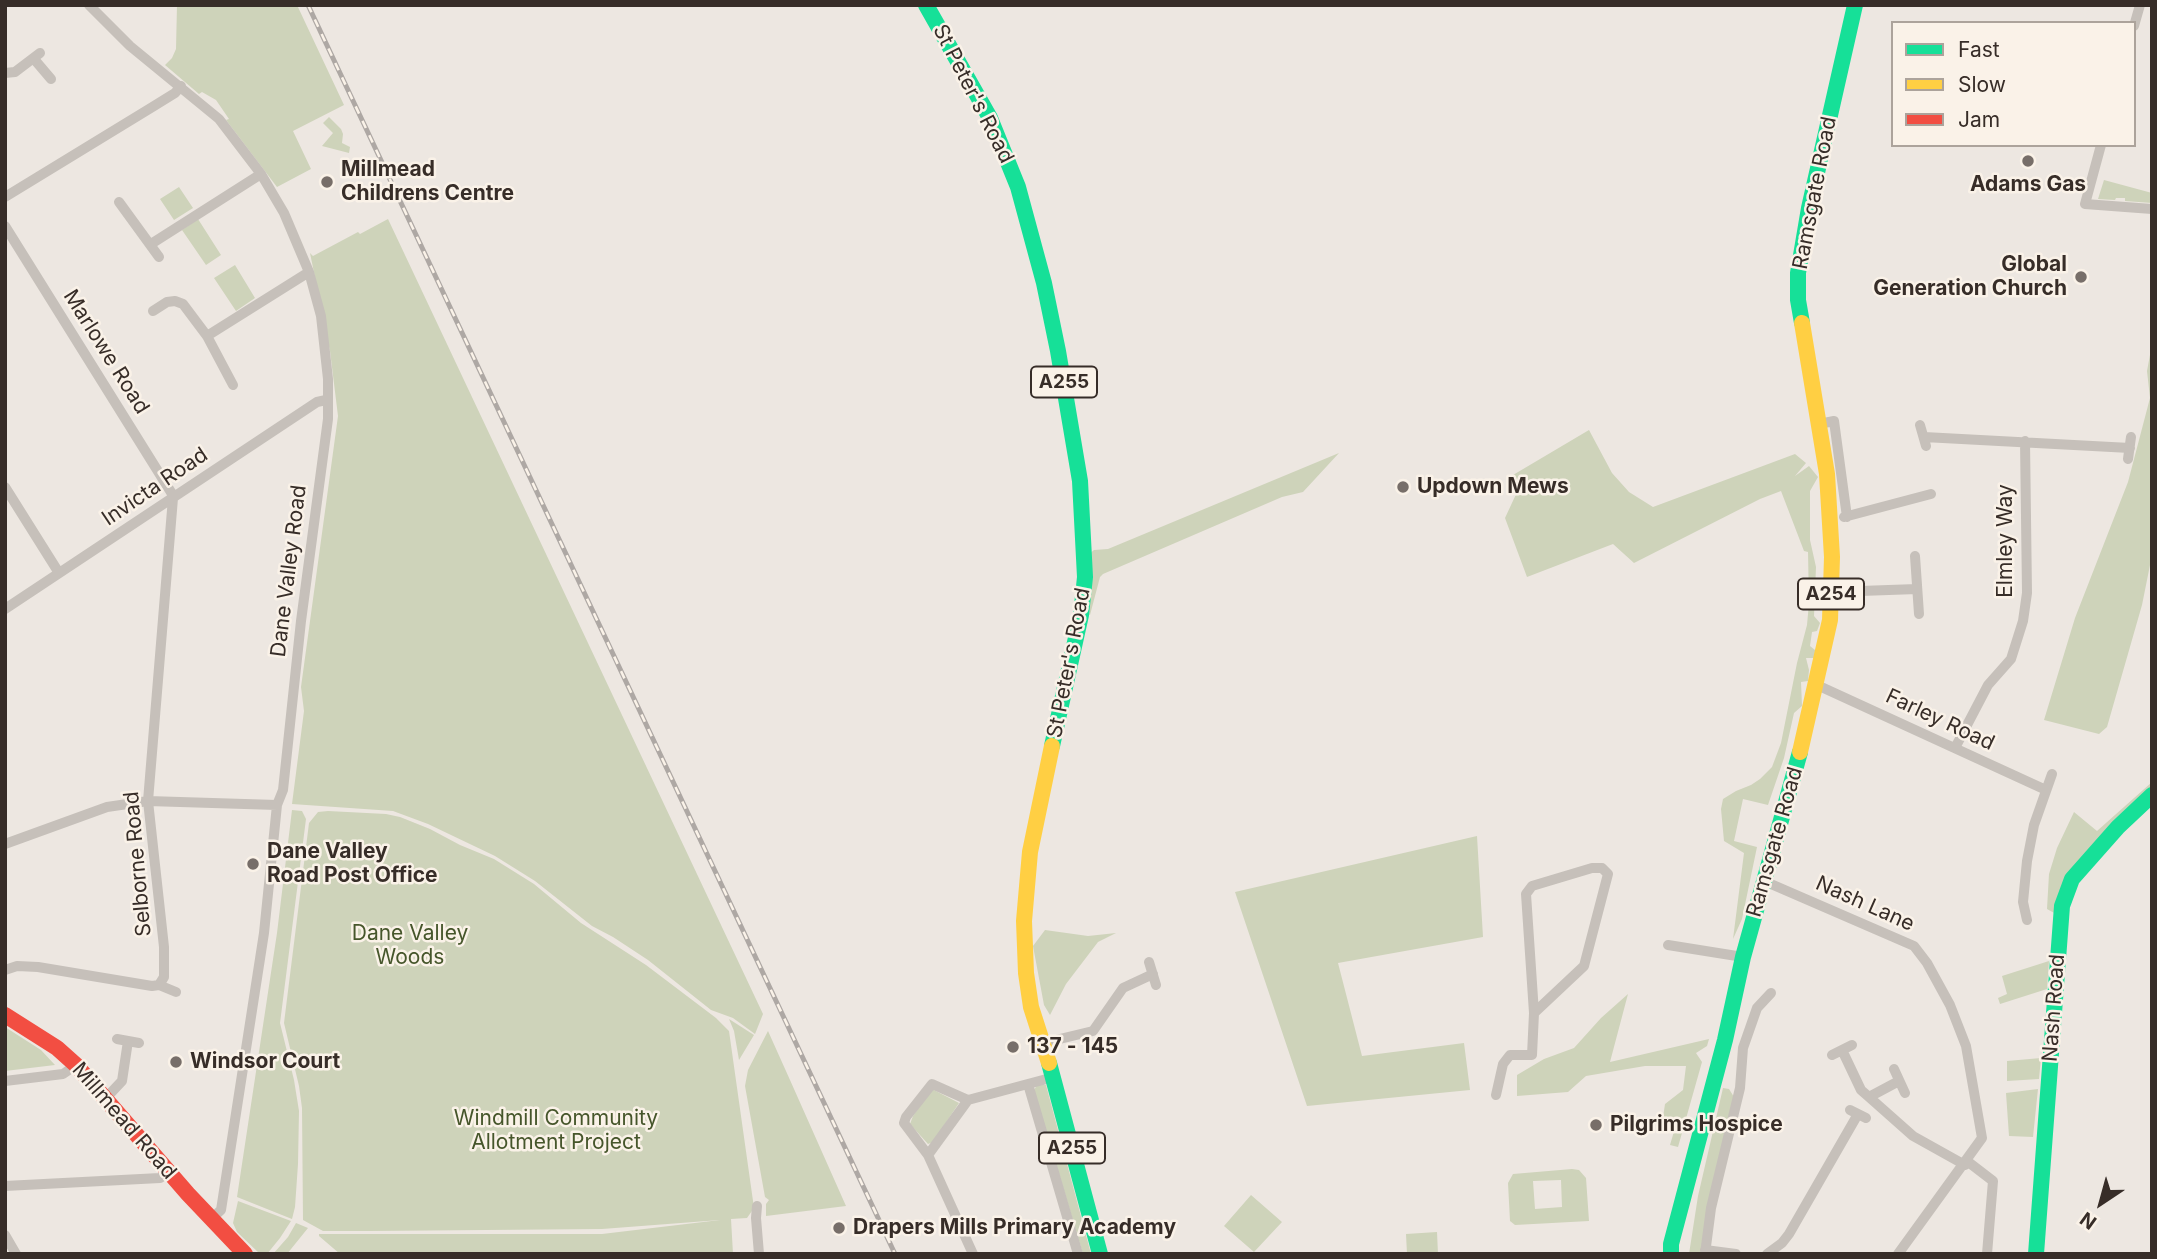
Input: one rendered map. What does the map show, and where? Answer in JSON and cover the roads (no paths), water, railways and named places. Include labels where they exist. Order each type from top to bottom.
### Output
[{"type":"main road","name":"St Peter's Road","points":[[926,5],[990,118],[1018,187],[1044,283],[1071,418],[1080,481],[1085,577],[1082,615],[1039,807],[1025,897],[1026,973],[1031,1007],[1054,1077],[1100,1254]]},
{"type":"main road","name":"Ramsgate Road","points":[[1671,1254],[1671,1244],[1725,1040],[1743,957],[1826,645],[1832,592],[1830,519],[1819,424],[1798,300],[1798,273],[1800,248],[1855,5]]},
{"type":"main road","name":"Nash Road","points":[[2036,1254],[2062,906],[2072,879],[2118,827],[2152,795]]},
{"type":"main road","name":"Millmead Road","points":[[5,1015],[57,1048],[76,1065],[211,1219],[226,1247],[245,1254]]},
{"type":"street","name":"Dane Valley Road","points":[[89,5],[130,46],[219,119],[261,173],[284,213],[309,272],[321,316],[328,379],[328,419],[282,790],[277,805],[264,933],[220,1210],[211,1219]]},
{"type":"street","points":[[5,74],[15,72],[37,56],[51,79]]},
{"type":"street","points":[[5,197],[154,107],[181,86]]},
{"type":"street","points":[[2100,147],[2085,204],[2152,209]]},
{"type":"street","points":[[150,244],[261,173]]},
{"type":"street","points":[[119,202],[159,257]]},
{"type":"street","name":"Marlowe Road","points":[[5,226],[173,498]]},
{"type":"street","points":[[207,336],[309,272]]},
{"type":"street","points":[[153,311],[167,302],[183,304],[207,336],[233,385]]},
{"type":"street","name":"Invicta Road","points":[[5,609],[317,402],[326,400]]},
{"type":"street","points":[[1819,424],[1834,421],[1847,517]]},
{"type":"street","points":[[1920,425],[1925,442],[2025,441],[2130,448]]},
{"type":"street","name":"Elmley Way","points":[[1955,748],[1988,685],[2011,659],[2023,621],[2027,593],[2025,441]]},
{"type":"street","points":[[5,487],[59,573]]},
{"type":"street","points":[[1830,519],[1847,517],[1931,494]]},
{"type":"street","name":"Selborne Road","points":[[159,985],[164,976],[164,947],[148,801],[173,498]]},
{"type":"street","points":[[1915,556],[1919,614]]},
{"type":"street","points":[[1832,592],[1917,589]]},
{"type":"street","name":"Farley Road","points":[[1817,685],[2046,790]]},
{"type":"street","points":[[2027,920],[2023,902],[2027,860],[2034,825],[2052,774]]},
{"type":"street","points":[[5,844],[107,807],[148,801],[277,805]]},
{"type":"street","points":[[1496,1095],[1503,1064],[1510,1055],[1532,1055],[1534,1013],[1526,894],[1532,886],[1592,868],[1602,868],[1608,874],[1584,966],[1534,1013]]},
{"type":"street","name":"Nash Lane","points":[[1764,881],[1914,946],[1927,963],[1950,1005],[1966,1046],[1982,1138],[1966,1163]]},
{"type":"street","points":[[1668,945],[1743,957]]},
{"type":"street","points":[[1042,1043],[1093,1031],[1124,988],[1155,980],[1149,962]]},
{"type":"street","points":[[5,970],[17,965],[38,967],[159,985],[176,992]]},
{"type":"street","points":[[1736,1254],[1705,1252],[1735,1087],[1742,1076],[1743,1048],[1760,999],[1770,993]]},
{"type":"street","points":[[106,1098],[122,1081],[128,1041]]},
{"type":"street","points":[[1842,1050],[1861,1090],[1869,1097],[1920,1141],[1966,1163],[1993,1181],[1987,1254]]},
{"type":"street","points":[[5,1081],[63,1074],[76,1065]]},
{"type":"street","points":[[1894,1069],[1905,1093]]},
{"type":"street","points":[[973,1254],[928,1155],[904,1123],[906,1117],[932,1084],[968,1100],[1054,1077]]},
{"type":"street","points":[[1869,1097],[1899,1081]]},
{"type":"street","points":[[1028,1084],[1078,1254]]},
{"type":"street","points":[[928,1155],[968,1100]]},
{"type":"street","points":[[1767,1254],[1789,1234],[1858,1114]]},
{"type":"street","points":[[1898,1254],[1966,1163]]},
{"type":"street","points":[[5,1186],[160,1178],[169,1172]]},
{"type":"street","points":[[757,1206],[759,1254]]},
{"type":"street","points":[[5,1235],[16,1254]]},
{"type":"railway","points":[[308,5],[895,1254]]},
{"type":"place","name":"Adams Gas","points":[[2028,161]]},
{"type":"place","name":"Millmead Childrens Centre","points":[[327,182]]},
{"type":"place","name":"Global Generation Church","points":[[2081,277]]},
{"type":"place","name":"Updown Mews","points":[[1403,487]]},
{"type":"place","name":"Dane Valley Road Post Office","points":[[253,864]]},
{"type":"place","name":"137 - 145","points":[[1013,1047]]},
{"type":"place","name":"Windsor Court","points":[[176,1062]]},
{"type":"place","name":"Pilgrims Hospice","points":[[1596,1125]]},
{"type":"place","name":"Drapers Mills Primary Academy","points":[[839,1228]]},
{"type":"park label","name":"Dane Valley Woods","points":[[410,946]]},
{"type":"park label","name":"Windmill Community Allotment Project","points":[[556,1131]]}]
